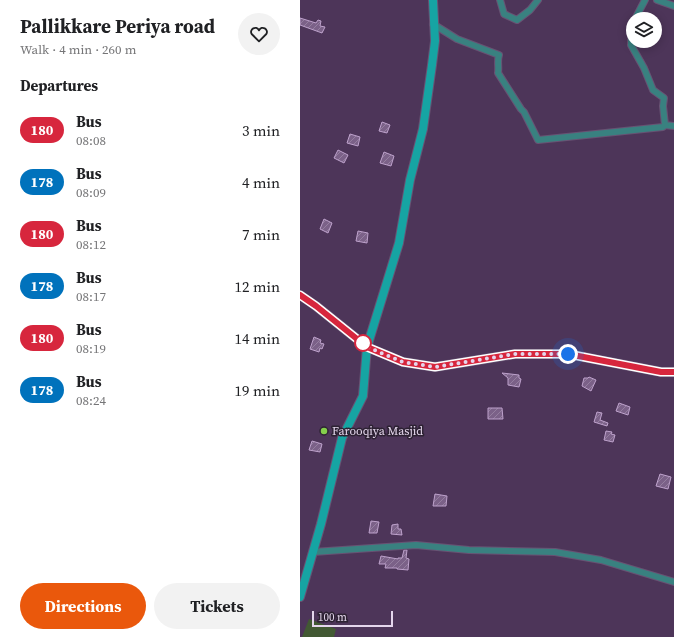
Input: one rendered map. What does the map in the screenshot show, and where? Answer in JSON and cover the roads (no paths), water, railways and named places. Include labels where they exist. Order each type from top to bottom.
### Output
[{"type":"street","points":[[300,597],[321,524],[342,438],[363,396],[367,347],[399,243],[410,180],[423,129],[435,41],[433,0]]},
{"type":"street","points":[[500,0],[504,14],[517,20],[530,10],[538,0]]},
{"type":"street","points":[[639,12],[645,0]]},
{"type":"street","points":[[658,0],[674,6]]},
{"type":"street","points":[[433,24],[457,39],[499,55],[497,59],[499,67],[498,73],[520,109],[524,112],[538,140],[663,127],[665,125],[674,126]]},
{"type":"street","points":[[633,48],[644,68],[652,90],[664,98],[663,106],[665,125]]},
{"type":"street","points":[[300,295],[367,347],[403,362],[435,367],[515,354],[568,354],[661,372],[674,372]]},
{"type":"street","points":[[313,552],[416,546],[469,550],[554,552],[601,560],[674,582]]},
{"type":"place","name":"Farooqiya Masjid","points":[[324,431]]}]
